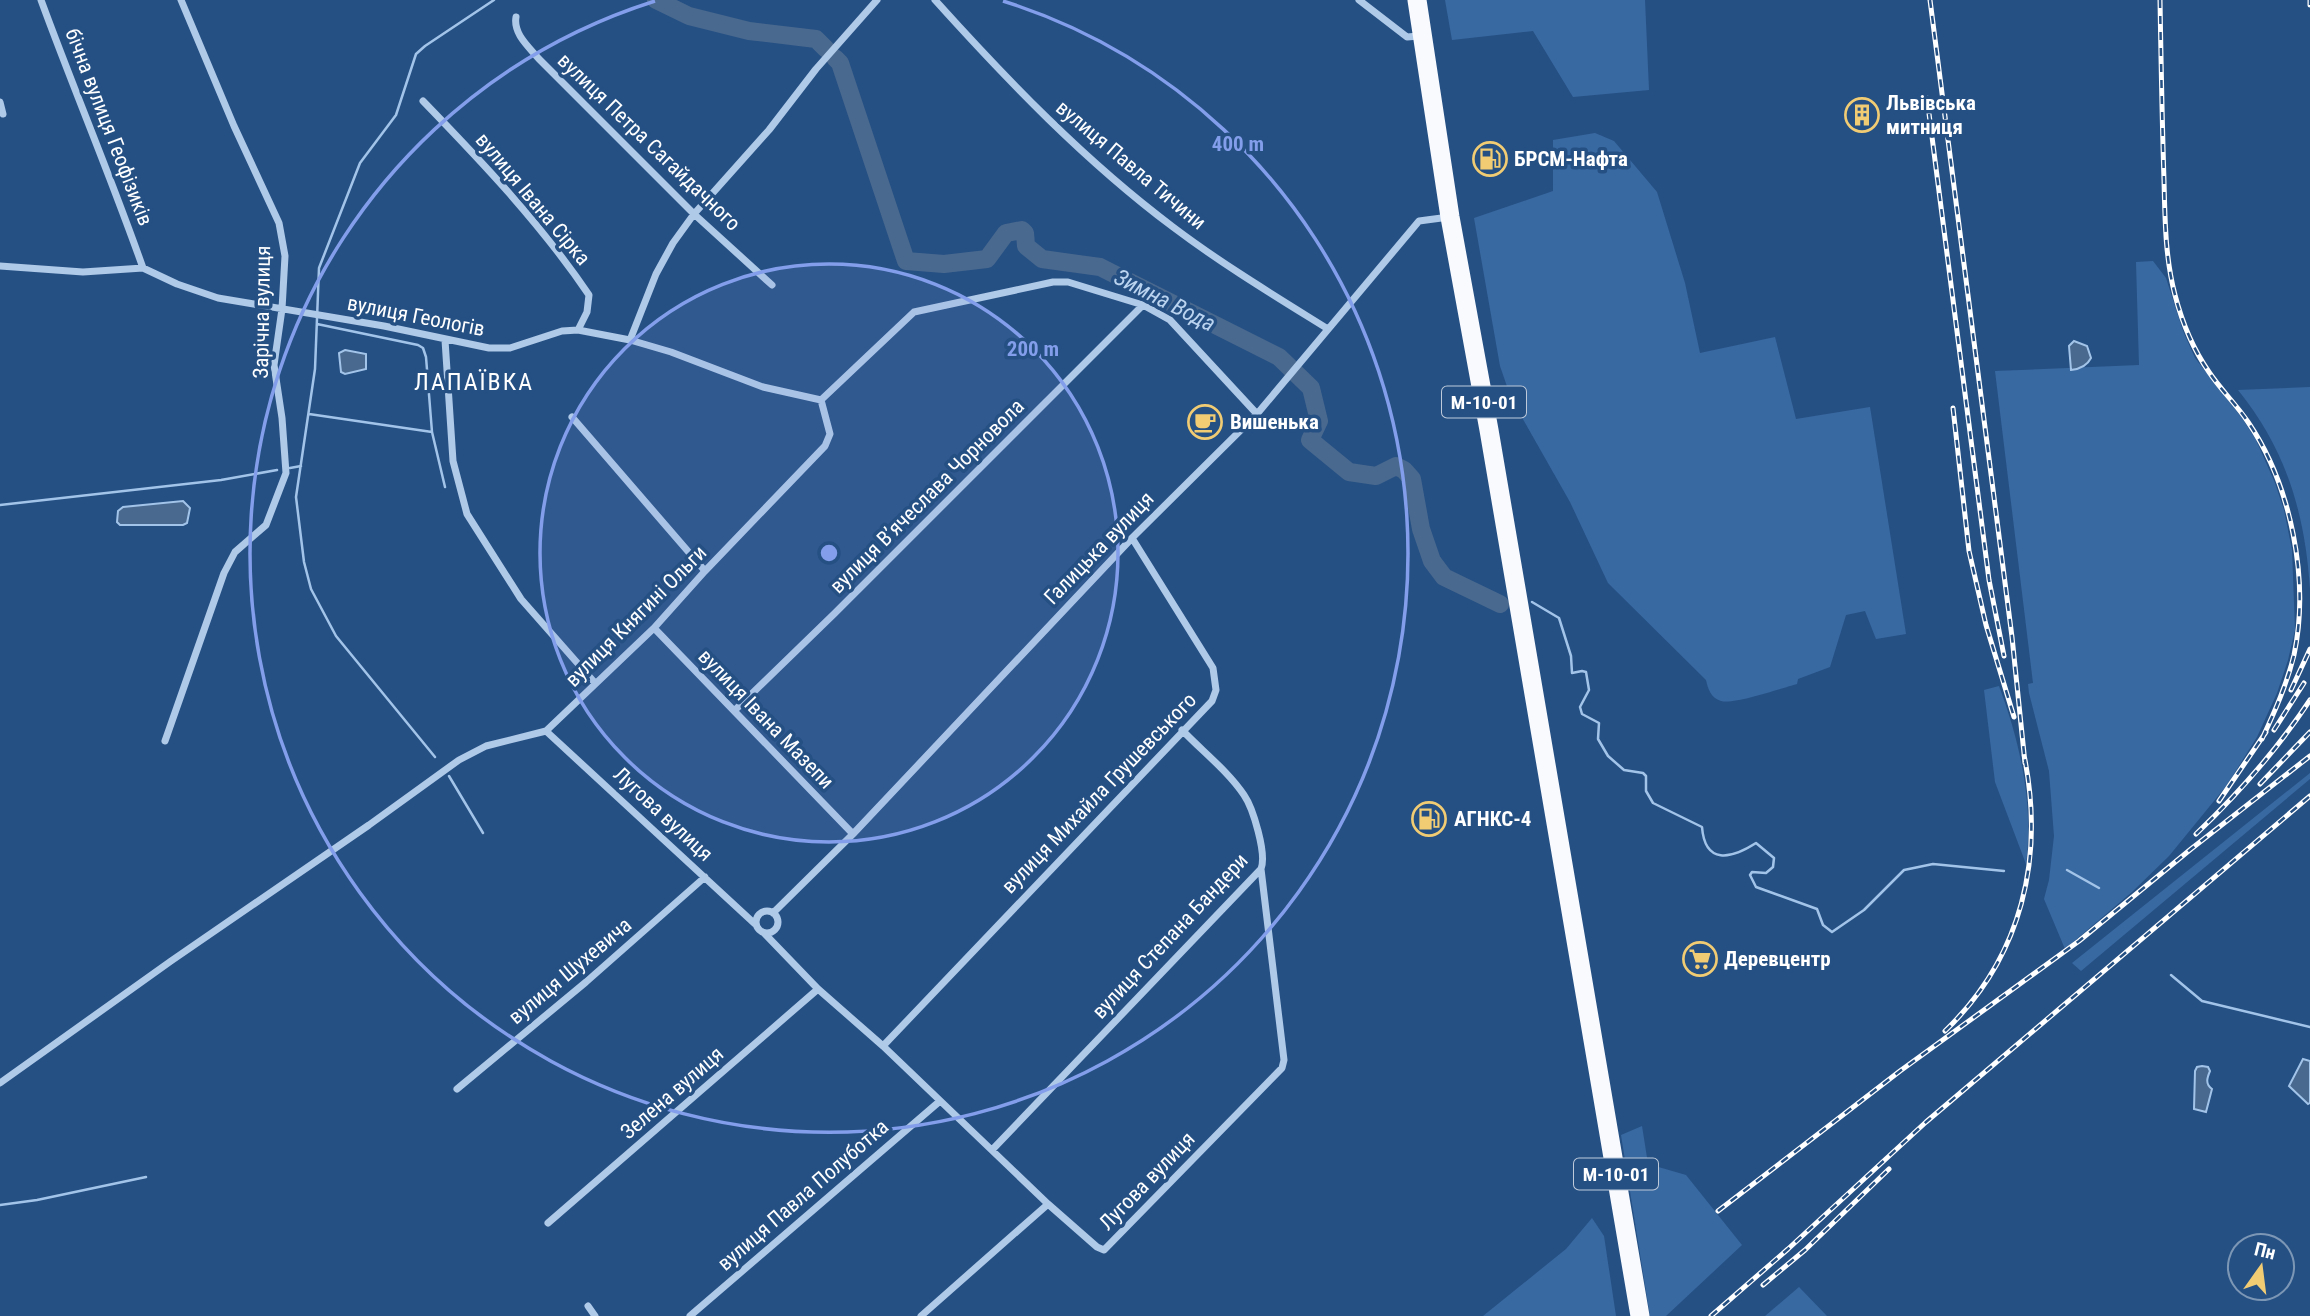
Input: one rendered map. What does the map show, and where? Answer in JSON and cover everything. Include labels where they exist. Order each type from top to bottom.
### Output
[{"type":"highway","name":"М-10-01","points":[[1417,0],[1450,216],[1640,1316]]},
{"type":"street","name":"бічна вулиця Геофізиків","points":[[41,0],[111,176],[143,268]]},
{"type":"street","name":"Зарічна вулиця","points":[[165,741],[225,573],[235,552],[266,525],[283,485],[286,457],[274,365],[282,309],[285,256],[279,223],[234,126],[181,0]]},
{"type":"street","points":[[630,340],[666,252],[694,214],[769,130],[877,0]]},
{"type":"street","name":"вулиця Павла Тичини","points":[[935,0],[1033,106],[1149,208],[1261,288],[1328,328]]},
{"type":"street","points":[[1359,0],[1407,37],[1423,36]]},
{"type":"street","name":"вулиця Петра Сагайдачного","points":[[516,17],[515,27],[539,59],[694,214],[772,285]]},
{"type":"street","name":"вулиця Івана Сірка","points":[[423,101],[527,214],[589,295],[587,312],[578,330]]},
{"type":"street","points":[[0,102],[4,114]]},
{"type":"street","name":"Галицька вулиця","points":[[773,913],[853,834],[1132,538],[1257,414],[1419,221],[1450,216]]},
{"type":"street","name":"вулиця Геологів","points":[[0,266],[83,272],[143,268],[177,284],[218,298],[384,326],[489,348],[510,348],[562,331],[578,330],[630,340],[714,367],[763,387],[821,400]]},
{"type":"street","points":[[821,400],[914,312],[1053,282],[1081,286],[1143,305],[1170,320],[1257,414]]},
{"type":"street","name":"вулиця Вʼячеслава Чорновола","points":[[735,710],[1143,305]]},
{"type":"street","points":[[445,340],[453,461],[467,514],[521,599],[595,683]]},
{"type":"street","name":"вулиця Княгині Ольги","points":[[0,1083],[475,751],[546,731],[654,628],[825,446],[830,434],[821,400]]},
{"type":"street","points":[[572,417],[705,571]]},
{"type":"street","name":"вулиця Михайла Грушевського","points":[[883,1046],[1212,701],[1216,690],[1213,668],[1132,538]]},
{"type":"street","name":"вулиця Івана Мазепи","points":[[654,628],[853,834]]},
{"type":"street","name":"вулиця Степана Бандери","points":[[992,1150],[1261,869],[1265,859],[1263,848],[1245,796],[1182,730]]},
{"type":"street","name":"Лугова вулиця","points":[[546,731],[755,924]]},
{"type":"street","name":"Лугова вулиця","points":[[764,933],[818,989],[883,1046],[1048,1204],[1097,1247],[1104,1250],[1282,1068],[1284,1060],[1261,869]]},
{"type":"street","name":"вулиця Шухевича","points":[[457,1089],[586,982],[705,877]]},
{"type":"street","points":[[765,911],[773,913],[778,920],[776,929],[769,934],[755,924],[765,911]]},
{"type":"street","name":"Зелена вулиця","points":[[548,1223],[818,989]]},
{"type":"street","name":"вулиця Павла Полуботка","points":[[690,1316],[940,1101]]},
{"type":"street","points":[[921,1316],[1048,1204]]},
{"type":"street","points":[[588,1306],[595,1316]]},
{"type":"shaded area","points":[[1445,0],[1645,0],[1649,90],[1573,97],[1533,31],[1452,40]]},
{"type":"shaded area","points":[[1595,133],[1614,141],[1657,192],[1685,283],[1700,353],[1775,337],[1796,419],[1870,407],[1906,634],[1876,639],[1865,611],[1846,615],[1830,667],[1798,679],[1797,684],[1747,698],[1721,701],[1712,695],[1706,680],[1608,583],[1570,502],[1511,398],[1500,366],[1474,218],[1553,191],[1553,140]]},
{"type":"shaded area","points":[[2153,261],[2166,278],[2195,358],[2242,418],[2256,440],[2275,483],[2292,550],[2295,630],[2277,693],[2257,737],[2227,785],[2169,856],[2132,892],[2065,949],[2044,899],[2054,836],[2049,771],[2029,693],[2028,684],[2033,683],[1995,371],[2139,365],[2136,262]]},
{"type":"shaded area","points":[[2074,341],[2087,346],[2091,358],[2083,367],[2071,370],[2069,346]]},
{"type":"shaded area","points":[[345,350],[366,354],[366,369],[345,374],[341,372],[339,353]]},
{"type":"shaded area","points":[[2310,387],[2310,589],[2303,534],[2290,483],[2269,435],[2238,390]]},
{"type":"shaded area","points":[[183,501],[190,508],[187,523],[183,525],[120,525],[117,522],[118,511],[123,507]]},
{"type":"shaded area","points":[[1999,686],[2019,751],[2027,796],[2026,864],[1995,782],[1984,690]]},
{"type":"shaded area","points":[[2310,773],[2310,779],[2081,971],[2072,963]]},
{"type":"shaded area","points":[[2303,1059],[2310,1061],[2308,1104],[2289,1086]]},
{"type":"shaded area","points":[[2202,1066],[2208,1067],[2210,1071],[2207,1081],[2212,1089],[2206,1112],[2194,1109],[2195,1071]]},
{"type":"shaded area","points":[[1642,1126],[1648,1164],[1686,1175],[1742,1245],[1666,1316],[1650,1316],[1621,1135]]},
{"type":"shaded area","points":[[1592,1218],[1604,1236],[1616,1316],[1483,1316],[1566,1249]]},
{"type":"shaded area","points":[[1799,1287],[1827,1316],[1765,1316]]},
{"type":"waterway","points":[[435,757],[336,636],[311,589],[304,562],[296,497],[315,369],[319,268],[360,163],[396,115],[416,54],[494,0]]},
{"type":"waterway","name":"Зимна Вода","points":[[656,0],[689,16],[749,31],[816,39],[826,49]]},
{"type":"waterway","name":"Зимна Вода","points":[[835,58],[840,63],[906,261],[944,264],[987,259],[1006,233],[1022,230],[1025,233],[1026,246],[1042,259],[1100,267],[1279,357],[1311,388],[1319,421],[1310,440],[1349,472],[1376,476],[1396,466],[1404,470],[1412,479],[1421,529],[1432,561],[1444,577],[1500,604]]},
{"type":"waterway","points":[[317,324],[423,348],[432,432],[445,487]]},
{"type":"waterway","points":[[309,414],[432,432]]},
{"type":"waterway","points":[[290,468],[301,466]]},
{"type":"waterway","points":[[0,505],[221,480],[277,470]]},
{"type":"waterway","points":[[1532,602],[1559,618],[1571,656],[1572,673],[1586,672],[1589,690],[1580,707],[1582,714],[1599,723],[1598,739],[1608,756],[1624,770],[1643,773],[1646,776],[1646,791],[1653,803],[1702,827],[1708,848],[1714,853],[1729,855],[1756,843],[1774,858],[1773,867],[1766,873],[1752,872],[1750,875],[1756,887],[1817,909],[1823,925],[1832,932],[1864,910],[1904,870],[1933,864],[2004,871]]},
{"type":"waterway","points":[[449,776],[483,833]]},
{"type":"waterway","points":[[2067,870],[2099,888]]},
{"type":"waterway","points":[[2171,975],[2202,1001],[2310,1027]]},
{"type":"waterway","points":[[0,1205],[146,1177]]},
{"type":"railway","points":[[1930,0],[2012,637],[2025,763]]},
{"type":"railway","points":[[2160,0],[2165,224],[2175,295],[2198,354],[2248,422],[2276,474],[2286,504],[2298,565],[2300,596],[2294,655],[2262,739]]},
{"type":"railway","points":[[2310,0],[2310,5]]},
{"type":"railway","points":[[1927,98],[1989,580],[2004,656]]},
{"type":"railway","points":[[1953,408],[1969,551],[1986,625],[2014,717]]},
{"type":"railway","points":[[2291,690],[2310,649]]},
{"type":"railway","points":[[2274,730],[2304,683]]},
{"type":"railway","points":[[2196,834],[2257,770],[2310,700]]},
{"type":"railway","points":[[2219,801],[2266,732]]},
{"type":"railway","points":[[2260,784],[2310,732]]},
{"type":"railway","points":[[1945,1031],[1971,1002],[1993,971],[2021,904],[2029,868],[2031,831],[2030,793],[2024,755]]},
{"type":"railway","points":[[1718,1211],[1900,1071],[2079,941],[2310,756]]},
{"type":"railway","points":[[1711,1316],[1926,1122],[2310,796]]},
{"type":"railway","points":[[1763,1285],[1805,1250],[1889,1169]]},
{"type":"place","name":"Львівська митниця","points":[[1862,115]]},
{"type":"place","name":"БРСМ-Нафта","points":[[1490,159]]},
{"type":"place","name":"Вишенька","points":[[1205,422]]},
{"type":"place","name":"АГНКС-4","points":[[1429,819]]},
{"type":"place","name":"Деревцентр","points":[[1700,959]]},
{"type":"district","name":"ЛАПАЇВКА","points":[[474,382]]}]
